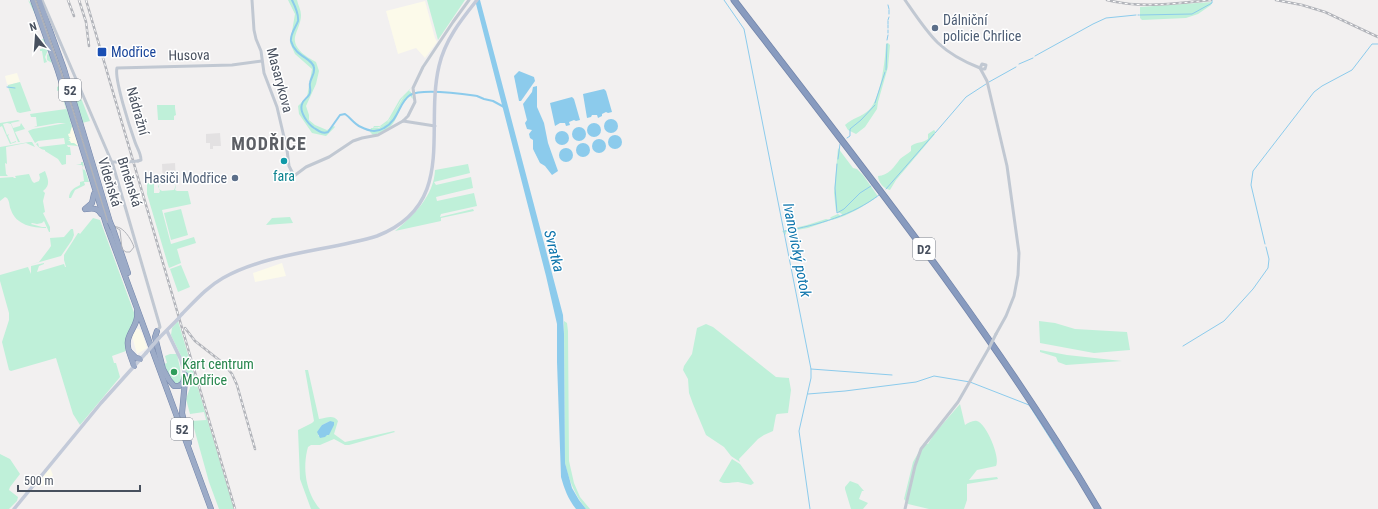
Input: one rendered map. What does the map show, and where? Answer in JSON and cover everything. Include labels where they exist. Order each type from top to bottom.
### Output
[{"type":"highway","name":"Vídeňská","points":[[32,0],[61,78],[93,181],[109,224],[134,301]]},
{"type":"highway","name":"Vídeňská","points":[[39,0],[64,69],[93,181]]},
{"type":"highway","name":"D2","points":[[734,0],[967,307],[1042,418],[1098,509]]},
{"type":"highway","name":"D2","points":[[738,0],[932,254],[969,305],[1044,416],[1101,509]]},
{"type":"highway","points":[[93,181],[94,201],[91,206],[85,209],[95,208],[99,210],[109,224]]},
{"type":"highway","name":"Vídeňská","points":[[109,224],[113,229],[163,369]]},
{"type":"highway","points":[[134,301],[137,318],[128,339],[129,352],[134,366]]},
{"type":"highway","name":"52","points":[[134,301],[211,509]]},
{"type":"highway","points":[[132,330],[137,327],[141,327],[149,341]]},
{"type":"highway","points":[[156,331],[155,337],[163,369],[169,380],[174,386],[177,387],[181,385],[185,375]]},
{"type":"highway","points":[[129,352],[136,358],[140,359]]},
{"type":"highway","name":"52","points":[[163,369],[214,509]]},
{"type":"highway","points":[[185,375],[182,413],[190,442]]},
{"type":"main road","points":[[14,509],[96,408],[182,314],[211,286],[235,272],[262,262],[370,238],[384,233],[400,224],[415,208],[428,186],[433,166],[436,89],[439,66],[447,43],[455,29],[477,0]]},
{"type":"main road","points":[[167,331],[181,360],[185,375]]},
{"type":"street","name":"Brněnská","points":[[42,0],[112,162],[159,323],[160,327],[156,331]]},
{"type":"street","name":"Masarykova","points":[[252,0],[256,39],[261,51],[266,78],[277,107],[287,150],[289,166],[293,175],[296,175],[306,167],[333,154],[350,142],[378,135],[403,121]]},
{"type":"street","points":[[435,126],[403,121],[412,109],[415,102],[412,93],[414,85],[428,58],[469,0]]},
{"type":"street","points":[[905,0],[928,33],[938,44],[956,57],[982,68],[987,82],[1007,166],[1019,252],[1018,275],[1014,296],[1006,316],[956,406],[921,449],[915,466],[905,509]]},
{"type":"street","name":"Husova","points":[[117,68],[231,65],[262,61]]},
{"type":"street","name":"Nádražní","points":[[112,162],[139,161],[141,155],[135,142],[118,82],[117,68]]},
{"type":"shaded area","points":[[425,1],[437,42],[425,58],[416,48],[398,54],[386,11]]},
{"type":"shaded area","points":[[17,73],[20,82],[9,85],[7,84],[5,76]]},
{"type":"shaded area","points":[[72,122],[79,145],[75,146],[65,144],[63,133],[67,125]]},
{"type":"shaded area","points":[[220,133],[221,146],[213,146],[213,149],[210,149],[210,143],[206,143],[206,134]]},
{"type":"shaded area","points":[[175,163],[176,181],[163,182],[162,164]]},
{"type":"shaded area","points":[[282,263],[286,276],[255,282],[253,273]]},
{"type":"shaded area","points":[[136,329],[139,329],[142,333],[147,348],[137,354],[132,336]]},
{"type":"shaded area","points":[[50,468],[53,475],[45,485],[38,487],[37,484]]},
{"type":"green space","points":[[28,0],[36,12],[46,39],[52,63],[47,60],[47,55],[49,53],[48,50],[45,57],[47,62],[44,63],[42,51],[40,51],[40,49],[42,49],[40,39],[44,39],[46,43]]},
{"type":"green space","points":[[288,0],[297,0],[301,13],[295,37],[296,45],[301,52],[316,62],[319,71],[316,84],[306,106],[309,120],[315,125],[327,130],[334,126],[335,127],[326,136],[312,133],[299,114],[298,106],[307,97],[312,69],[295,54],[290,43],[295,14]]},
{"type":"green space","points":[[427,0],[465,0],[438,40]]},
{"type":"green space","points":[[1212,2],[1211,5],[1198,14],[1186,18],[1142,20],[1140,18],[1140,7]]},
{"type":"green space","points":[[888,43],[890,45],[888,67],[877,109],[865,127],[856,134],[848,130],[845,125],[869,110],[877,97],[883,69],[886,44]]},
{"type":"green space","points":[[20,82],[31,111],[20,113],[17,112],[8,85]]},
{"type":"green space","points":[[59,86],[72,126],[71,133],[68,134],[71,138],[69,138],[70,140],[68,141],[78,146],[67,145],[70,147],[71,155],[66,155],[66,164],[62,165],[58,159],[39,147],[65,144],[64,138],[38,141],[35,143],[28,131],[66,123],[34,127],[37,126],[36,117],[31,117],[30,114],[66,109],[60,90],[57,91],[57,87]]},
{"type":"green space","points":[[411,88],[409,91],[411,92],[413,99],[410,96],[404,102],[389,128],[373,135],[370,132],[371,128],[374,126],[380,126],[388,120],[400,99]]},
{"type":"green space","points":[[75,92],[78,99],[81,98],[90,121],[82,123],[73,93]]},
{"type":"green space","points":[[157,105],[175,105],[176,115],[174,116],[174,120],[158,120]]},
{"type":"green space","points":[[20,121],[11,123],[13,128],[20,126],[21,123],[25,129],[15,132],[20,142],[18,142],[11,124],[3,124],[7,135],[9,134],[8,136],[11,143],[16,141],[10,144],[2,126],[0,127],[0,123]]},
{"type":"green space","points":[[934,130],[935,134],[896,180],[890,190],[884,187],[880,183],[878,176],[882,176],[888,172],[900,159],[911,151],[911,146],[928,139],[928,134]]},
{"type":"green space","points":[[32,142],[35,147],[26,143],[6,147],[7,164],[5,163],[6,174],[8,176],[0,176],[0,147]]},
{"type":"green space","points":[[838,148],[853,168],[857,169],[863,175],[877,197],[850,213],[832,220],[830,218],[831,217],[838,214],[841,216],[842,214],[836,211],[834,193]]},
{"type":"green space","points":[[81,162],[83,162],[84,168],[83,165],[82,168],[82,165],[76,165],[81,164]]},
{"type":"green space","points":[[468,164],[470,173],[434,182],[436,185],[471,177],[473,188],[436,197],[437,201],[474,193],[477,206],[441,214],[440,217],[473,209],[474,211],[441,218],[441,221],[395,231],[409,219],[427,197],[434,179],[435,170]]},
{"type":"green space","points":[[83,169],[85,170],[89,182],[84,182],[85,185],[75,190],[71,198],[69,198],[72,190],[80,185],[80,182],[84,181]]},
{"type":"green space","points":[[45,171],[48,184],[46,189],[43,191],[45,193],[43,201],[45,212],[43,213],[50,227],[50,232],[44,221],[42,223],[31,224],[46,228],[26,225],[21,222],[13,215],[7,198],[5,197],[0,201],[0,178],[16,178],[15,176],[29,174],[34,183],[39,181],[39,174]]},
{"type":"green space","points":[[147,183],[154,183],[154,193],[159,193],[159,189],[162,191],[174,190],[176,186],[175,190],[177,191],[188,191],[191,204],[162,210],[171,244],[194,237],[196,243],[177,249],[181,263],[169,268],[147,194]]},
{"type":"green space","points":[[181,209],[188,235],[171,240],[164,213]]},
{"type":"green space","points":[[290,217],[293,223],[266,225],[272,218]]},
{"type":"green space","points":[[93,218],[100,220],[136,318],[126,338],[126,351],[112,356],[114,363],[116,363],[120,377],[80,425],[73,414],[56,358],[11,371],[9,370],[2,342],[9,320],[9,313],[0,281],[0,275],[28,267],[31,274],[31,266],[44,263],[39,266],[37,272],[64,264],[66,267],[64,255],[78,233],[80,234]]},
{"type":"green space","points":[[826,219],[831,220],[808,228],[786,232],[786,235],[782,231],[807,225]]},
{"type":"green space","points":[[71,229],[73,229],[74,235],[61,256],[29,265],[39,262],[51,246],[50,238],[64,237]]},
{"type":"green space","points":[[181,265],[190,287],[178,292],[170,269]]},
{"type":"green space","points":[[178,321],[234,509],[219,509],[209,482],[192,421],[206,420],[204,412],[190,414],[186,399],[191,385],[189,385],[190,377],[186,372],[182,358],[171,335],[172,328]]},
{"type":"green space","points":[[564,321],[567,323],[568,331],[569,461],[574,483],[580,497],[590,509],[586,509],[576,493],[568,476],[565,463]]},
{"type":"green space","points":[[1039,321],[1055,323],[1075,329],[1127,332],[1130,350],[1094,353],[1040,343]]},
{"type":"green space","points":[[706,324],[713,327],[776,377],[789,378],[791,390],[788,413],[776,415],[773,431],[758,439],[739,459],[740,462],[731,456],[724,447],[706,435],[689,393],[688,379],[683,370],[692,354],[697,328]]},
{"type":"green space","points":[[1040,350],[1067,355],[1122,361],[1066,365],[1058,362],[1056,357],[1040,352]]},
{"type":"green space","name":"Kart centrum Modřice","points":[[177,354],[180,368],[181,381],[176,385],[169,376],[164,364],[167,363],[165,356]]},
{"type":"green space","points":[[305,370],[308,370],[319,419],[330,417],[336,419],[338,421],[334,434],[345,442],[395,432],[349,445],[345,445],[334,439],[320,445],[311,445],[308,447],[305,463],[306,480],[311,496],[320,509],[311,509],[300,479],[298,430],[314,421]],"holes":[[[330,421],[333,426],[329,434],[318,436],[322,425]]]},
{"type":"green space","points":[[960,404],[965,425],[974,421],[981,423],[992,441],[997,462],[996,466],[977,470],[969,480],[997,477],[998,479],[967,484],[967,500],[964,509],[929,509],[908,504],[904,499],[913,462],[924,443],[928,444],[934,434]]},
{"type":"green space","points":[[0,454],[10,459],[20,474],[9,490],[18,497],[17,501],[9,509],[0,509]]},
{"type":"green space","points":[[732,459],[740,464],[754,483],[751,485],[738,482],[726,483],[719,481]]},
{"type":"green space","points":[[850,481],[858,484],[864,491],[862,491],[859,499],[868,503],[863,509],[851,509],[845,489]]},
{"type":"water","points":[[475,0],[480,0],[563,315],[565,463],[572,488],[586,509],[576,509],[563,485],[561,477],[557,324]]},
{"type":"water","points":[[519,71],[534,77],[535,81],[521,101],[519,101],[514,76]]},
{"type":"water","points":[[537,86],[537,107],[544,123],[548,143],[558,171],[552,175],[545,166],[540,163],[533,149],[533,140],[530,138],[529,134],[532,130],[527,129],[525,123],[527,120],[523,104],[532,92],[533,87]]},
{"type":"water","points":[[604,89],[606,91],[612,112],[606,112],[598,118],[597,115],[592,115],[591,117],[587,118],[583,94]]},
{"type":"water","points":[[572,97],[574,99],[580,120],[569,122],[570,125],[566,126],[565,123],[560,123],[555,126],[550,103]]},
{"type":"water","points":[[611,119],[616,121],[618,126],[616,131],[611,133],[606,131],[604,126],[606,121]]},
{"type":"water","points":[[594,123],[599,125],[601,130],[599,135],[594,137],[589,135],[587,130],[589,125]]},
{"type":"water","points":[[579,127],[584,129],[586,134],[584,139],[579,141],[574,139],[572,134],[574,129]]},
{"type":"water","points":[[562,131],[567,133],[569,138],[567,143],[562,145],[557,143],[555,138],[557,133]]},
{"type":"water","points":[[615,135],[620,137],[622,142],[620,147],[615,149],[610,147],[608,142],[610,137]]},
{"type":"water","points":[[599,139],[604,141],[606,146],[604,151],[599,153],[594,151],[592,146],[594,141]]},
{"type":"water","points":[[583,143],[588,145],[590,150],[588,155],[583,157],[578,155],[576,150],[578,145]]},
{"type":"water","points":[[566,148],[571,150],[573,155],[571,160],[566,162],[561,160],[559,155],[561,150]]},
{"type":"water","points":[[330,421],[334,422],[334,425],[329,435],[320,438],[317,432],[322,425]]},
{"type":"waterway","points":[[292,0],[298,21],[291,36],[291,41],[296,51],[311,62],[314,68],[310,83],[310,94],[304,100],[301,107],[309,124],[319,131],[324,133],[328,132],[340,115],[345,114],[356,124],[364,128],[372,131],[381,130],[389,125],[393,120],[406,98],[416,93],[443,92],[477,96],[493,101],[504,107]]},
{"type":"waterway","name":"Ivanovický potok","points":[[724,0],[744,29],[811,369],[811,378],[799,431],[810,509]]},
{"type":"waterway","points":[[1140,15],[1192,14],[1212,3],[1212,0]]},
{"type":"waterway","points":[[888,5],[889,9]]},
{"type":"waterway","points":[[1035,56],[1106,18],[1136,15]]},
{"type":"waterway","points":[[887,40],[888,35]]},
{"type":"waterway","points":[[886,70],[887,44]]},
{"type":"waterway","points":[[1265,244],[1251,185],[1253,171],[1314,92],[1352,70],[1372,44],[1378,44]]},
{"type":"waterway","points":[[1019,64],[1033,58]]},
{"type":"waterway","points":[[989,82],[1016,67]]},
{"type":"waterway","points":[[875,103],[885,72]]},
{"type":"waterway","points":[[935,133],[966,97],[986,84]]},
{"type":"waterway","points":[[7,87],[15,88]]},
{"type":"waterway","points":[[847,138],[850,136],[850,129],[875,105]]},
{"type":"waterway","points":[[886,189],[934,134]]},
{"type":"waterway","points":[[838,159],[840,144]]},
{"type":"waterway","points":[[837,164],[835,188],[837,213],[844,209],[860,193],[871,186]]},
{"type":"waterway","points":[[785,231],[810,226],[847,214],[879,195]]},
{"type":"waterway","points":[[1183,346],[1224,321],[1253,289],[1268,268],[1269,259],[1266,247]]},
{"type":"waterway","points":[[811,369],[892,375]]},
{"type":"waterway","points":[[808,394],[916,382],[934,376],[970,382],[1029,405],[1071,471]]},
{"type":"tram line","points":[[35,0],[60,70],[108,223],[120,230],[122,249],[126,252],[130,252],[134,247],[128,236],[122,229],[108,222],[61,70],[36,0]]},
{"type":"railway","points":[[68,0],[74,16]]},
{"type":"railway","points":[[79,0],[86,22],[89,46]]},
{"type":"railway","points":[[86,0],[235,509]]},
{"type":"railway","points":[[1107,0],[1120,3],[1146,5],[1211,0]]},
{"type":"railway","points":[[1276,0],[1302,5],[1325,12],[1378,37]]},
{"type":"railway","points":[[185,328],[195,341],[223,363],[232,374],[237,385],[255,449]]},
{"type":"place","name":"Dálniční policie Chrlice","points":[[935,28]]},
{"type":"place","name":"Modřice","points":[[102,52]]},
{"type":"place","name":"fara","points":[[284,161]]},
{"type":"place","name":"Hasiči Modřice","points":[[235,178]]},
{"type":"place","name":"Kart centrum Modřice","points":[[174,372]]},
{"type":"district","name":"MODŘICE","points":[[269,143]]},
{"type":"water label","name":"Svratka","points":[[554,251]]}]
